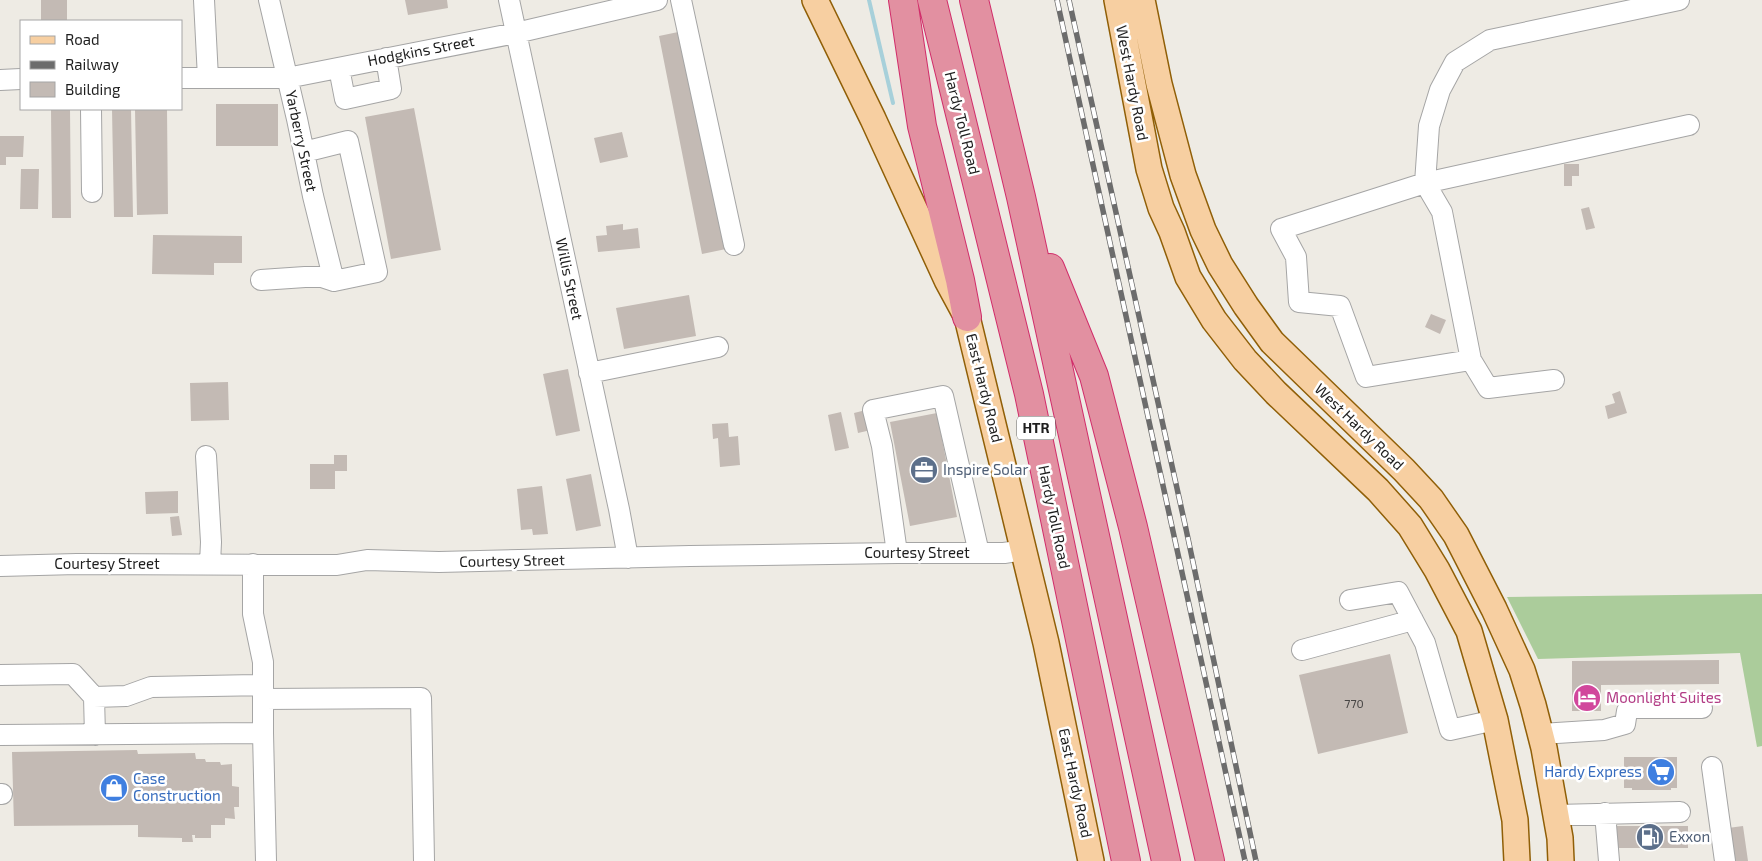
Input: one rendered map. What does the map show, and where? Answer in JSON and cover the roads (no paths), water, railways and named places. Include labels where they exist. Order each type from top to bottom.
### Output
[{"type":"highway","points":[[903,0],[922,126],[960,280],[967,317]]},
{"type":"highway","name":"Hardy Toll Road","points":[[932,0],[1029,394],[1126,860]]},
{"type":"highway","name":"HTR","points":[[974,0],[1021,197],[1166,861]]},
{"type":"highway","points":[[1021,197],[1094,376],[1135,536],[1210,861]]},
{"type":"main road","name":"East Hardy Road","points":[[815,0],[873,119],[947,280],[967,317],[1046,643],[1091,861]]},
{"type":"main road","name":"West Hardy Road","points":[[1117,0],[1149,169],[1161,208],[1188,277],[1214,320],[1246,360],[1276,393],[1378,490],[1410,526],[1437,570],[1469,631],[1495,720],[1515,820],[1517,861]]},
{"type":"main road","name":"West Hardy Road","points":[[1142,0],[1159,84],[1183,175],[1203,230],[1220,266],[1272,342],[1404,470],[1431,499],[1456,535],[1500,623],[1522,670],[1541,734],[1560,838],[1561,861]]},
{"type":"main road","points":[[1172,232],[1203,230]]},
{"type":"main road","points":[[1469,631],[1500,623]]},
{"type":"street","points":[[204,0],[208,78]]},
{"type":"street","name":"Yarberry Street","points":[[269,0],[314,204],[334,281]]},
{"type":"street","name":"Willis Street","points":[[509,0],[628,558]]},
{"type":"street","name":"Hodgkins Street","points":[[182,78],[287,78],[516,33],[657,0]]},
{"type":"street","points":[[681,0],[734,245]]},
{"type":"street","points":[[1554,380],[1488,388],[1471,360],[1442,212],[1425,183],[1429,126],[1440,90],[1454,62],[1490,40],[1679,0]]},
{"type":"street","points":[[339,68],[345,99],[391,89],[386,58]]},
{"type":"street","points":[[0,80],[20,80]]},
{"type":"street","points":[[91,110],[92,192]]},
{"type":"street","points":[[1471,360],[1366,377],[1340,306],[1299,302],[1296,257],[1281,229],[1425,183],[1689,125]]},
{"type":"street","points":[[261,280],[322,277],[334,281],[377,272],[348,141],[304,152]]},
{"type":"street","points":[[589,373],[718,347]]},
{"type":"street","points":[[897,553],[882,446],[873,410],[943,396],[979,553]]},
{"type":"street","points":[[206,456],[211,542],[210,564]]},
{"type":"street","name":"Courtesy Street","points":[[0,566],[77,564],[337,565],[368,560],[411,562],[897,553],[1004,554],[1024,550]]},
{"type":"street","points":[[253,564],[254,614],[263,662],[266,861]]},
{"type":"street","points":[[1350,600],[1398,592],[1425,643],[1450,730],[1495,720]]},
{"type":"street","points":[[1302,650],[1413,620]]},
{"type":"street","points":[[0,675],[72,674],[94,697],[95,734]]},
{"type":"street","points":[[94,697],[126,696],[151,687],[421,698],[424,861]]},
{"type":"street","points":[[1541,734],[1604,730],[1619,726],[1625,724],[1626,711],[1630,708],[1702,708]]},
{"type":"street","points":[[0,735],[263,733]]},
{"type":"street","points":[[1712,767],[1725,861]]},
{"type":"street","points":[[1556,815],[1680,812]]},
{"type":"street","points":[[1605,813],[1609,861]]},
{"type":"waterway","points":[[869,0],[893,103]]},
{"type":"railway","points":[[1057,0],[1245,861]]},
{"type":"railway","points":[[1069,0],[1186,529],[1256,861]]},
{"type":"place","name":"Inspire Solar","points":[[924,470]]},
{"type":"place","name":"Moonlight Suites","points":[[1587,698]]},
{"type":"place","name":"Hardy Express","points":[[1661,772]]},
{"type":"place","name":"Case Construction","points":[[114,788]]},
{"type":"place","name":"Exxon","points":[[1650,837]]}]
